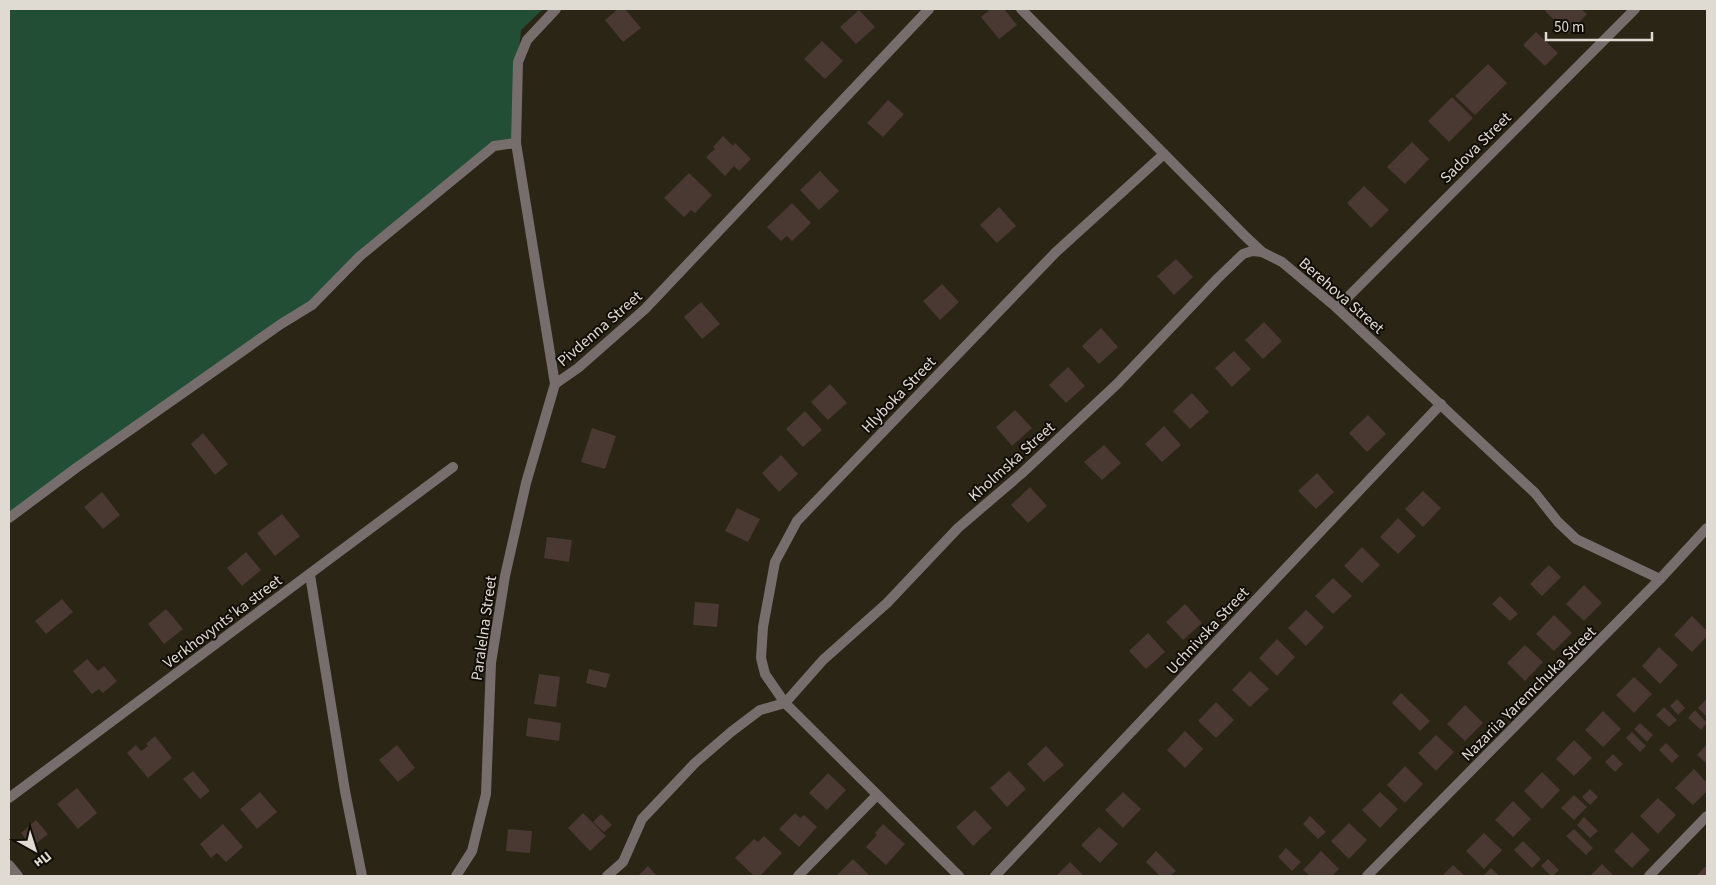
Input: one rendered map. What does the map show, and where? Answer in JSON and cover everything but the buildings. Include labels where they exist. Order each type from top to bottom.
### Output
[{"type":"street","name":"Pivdenna Street","points":[[556,9],[527,40],[518,62],[516,143],[555,384],[578,368],[645,309],[930,9]]},
{"type":"street","name":"Berehova Street","points":[[1022,9],[1262,252],[1282,262],[1337,308],[1535,493],[1558,522],[1576,538],[1660,579]]},
{"type":"street","name":"Sadova Street","points":[[1337,308],[1636,9]]},
{"type":"street","points":[[9,518],[76,468],[281,324],[312,305],[360,256],[494,146],[516,143]]},
{"type":"street","name":"Hlyboka Street","points":[[959,876],[785,703],[765,674],[761,658],[763,627],[776,562],[797,521],[1056,252],[1164,154]]},
{"type":"street","name":"Kholmska Street","points":[[785,703],[823,660],[887,603],[958,528],[1021,474],[1117,384],[1218,278],[1244,254],[1252,251],[1262,252]]},
{"type":"street","name":"Paralelna Street","points":[[456,876],[472,851],[486,794],[491,663],[505,576],[526,483],[555,384]]},
{"type":"street","name":"Uchnivska Street","points":[[995,876],[1441,404]]},
{"type":"street","name":"Verkhovynts'ka street","points":[[9,798],[310,575],[453,466]]},
{"type":"street","name":"Nazariia Yaremchuka Street","points":[[1367,876],[1660,579],[1707,528]]},
{"type":"street","points":[[310,575],[344,791],[362,876]]},
{"type":"street","points":[[608,876],[623,862],[642,819],[695,763],[760,710],[785,703]]},
{"type":"street","points":[[798,876],[877,795]]},
{"type":"street","points":[[1649,876],[1707,816]]},
{"type":"street","points":[[9,865],[18,876]]},
{"type":"green space","points":[[9,9],[543,9],[521,30],[518,62],[516,143],[494,146],[360,256],[312,305],[9,517]]}]
